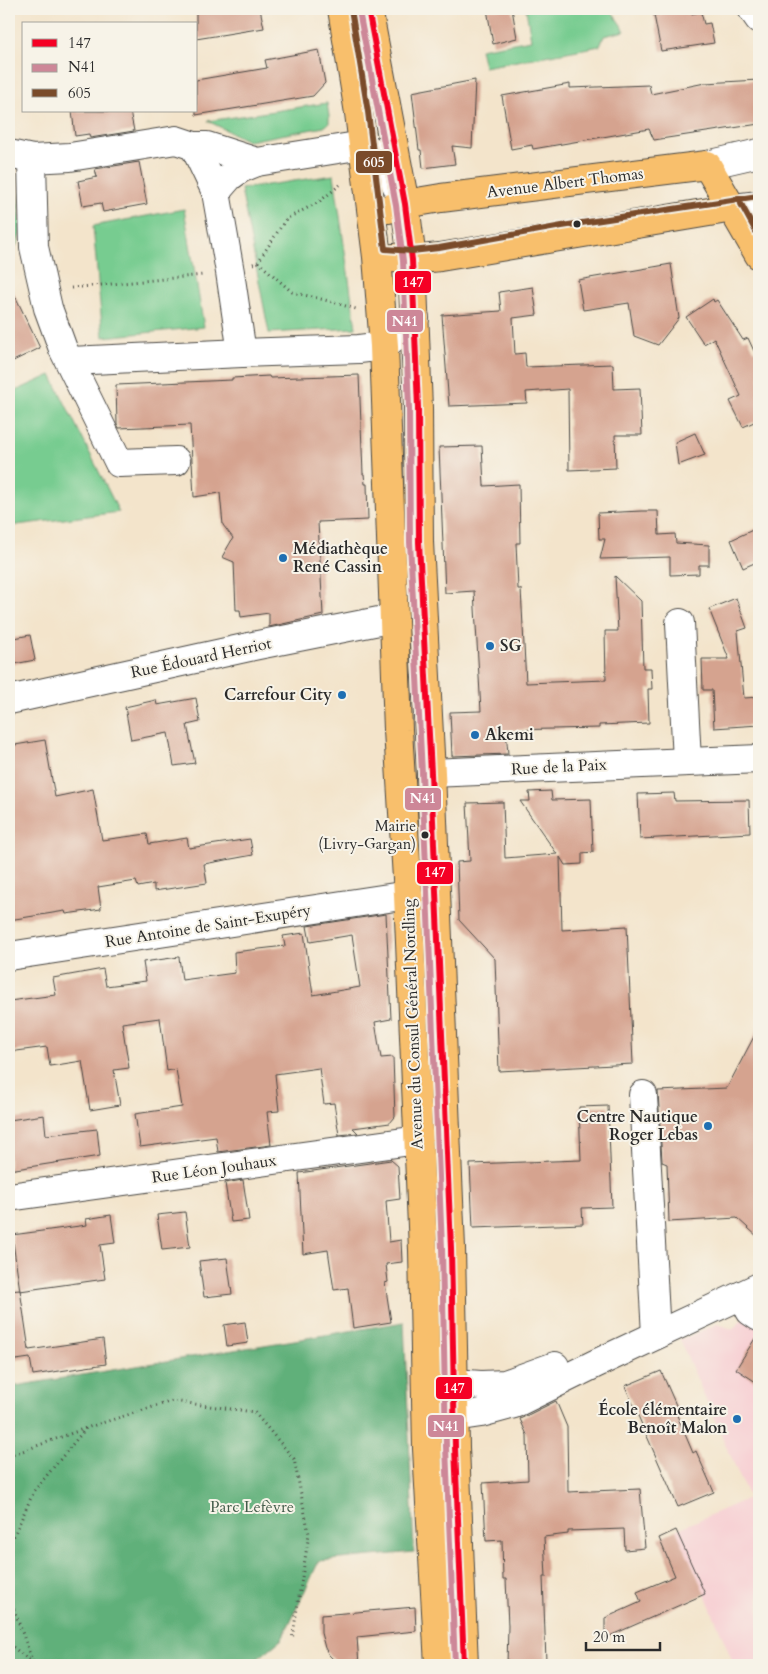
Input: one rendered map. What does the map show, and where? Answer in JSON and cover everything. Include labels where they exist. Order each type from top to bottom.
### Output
[{"type":"main road","name":"Avenue du Consul Général Nordling","points":[[342,9],[377,257],[384,346],[398,730],[408,895],[423,1250],[427,1449],[440,1665]]},
{"type":"main road","name":"Avenue du Consul Général Nordling","points":[[368,9],[405,204],[412,260],[418,408],[419,542],[431,773],[451,1248],[454,1418],[464,1665]]},
{"type":"main road","name":"Avenue Albert Thomas","points":[[371,215],[405,204],[707,165]]},
{"type":"main road","points":[[707,165],[759,254]]},
{"type":"main road","points":[[377,257],[412,260],[440,257],[733,208]]},
{"type":"street","points":[[752,9],[759,19]]},
{"type":"street","points":[[176,461],[119,463],[60,341],[48,308],[34,247],[20,156],[70,157],[176,140],[194,146],[207,146],[257,162]]},
{"type":"street","points":[[194,146],[216,192],[242,352]]},
{"type":"street","name":"Avenue Albert Thomas","points":[[707,165],[759,152]]},
{"type":"street","points":[[216,192],[229,177],[240,169],[257,162],[363,155],[386,162],[405,204]]},
{"type":"street","points":[[733,208],[759,205]]},
{"type":"street","points":[[70,361],[242,352],[358,349],[384,346],[415,318]]},
{"type":"street","name":"Rue Édouard Herriot","points":[[9,700],[258,645],[394,618]]},
{"type":"street","points":[[680,623],[687,761]]},
{"type":"street","name":"Rue de la Paix","points":[[431,773],[759,759]]},
{"type":"street","name":"Rue Antoine de Saint-Exupéry","points":[[9,956],[408,895]]},
{"type":"street","points":[[643,1095],[656,1336]]},
{"type":"street","name":"Rue Léon Jouhaux","points":[[9,1197],[418,1140]]},
{"type":"street","points":[[454,1418],[514,1404],[751,1291],[750,1311],[759,1317]]},
{"type":"street","points":[[454,1383],[505,1384],[523,1379],[566,1361],[595,1364]]},
{"type":"path","points":[[44,291],[230,272],[258,262],[286,219],[319,202],[363,155]]},
{"type":"path","points":[[258,262],[292,292],[329,301],[382,318]]},
{"type":"path","points":[[9,1456],[86,1428],[172,1401],[254,1412],[294,1459],[309,1534],[292,1640]]},
{"type":"path","points":[[35,1664],[9,1595],[11,1542],[34,1491],[86,1428]]},
{"type":"path","points":[[9,1644],[35,1664]]},
{"type":"path","points":[[26,1665],[35,1664]]},
{"type":"shaded area","name":"École élémentaire Benoît Malon","points":[[759,1302],[759,1665],[734,1665],[676,1530],[749,1498],[680,1340],[717,1324],[733,1329]]},
{"type":"green space","points":[[526,9],[610,9],[625,31],[604,36],[600,46],[484,67],[480,49],[531,40]]},
{"type":"green space","points":[[327,103],[329,123],[324,127],[248,141],[208,121]]},
{"type":"green space","points":[[9,172],[15,184],[22,230],[16,246],[9,249]]},
{"type":"green space","points":[[334,175],[356,328],[269,333],[241,189]]},
{"type":"green space","points":[[184,209],[204,327],[103,337],[93,226]]},
{"type":"green space","points":[[51,375],[119,512],[9,526],[9,394]]},
{"type":"green space","name":"Parc Lefèvre","points":[[404,1322],[414,1552],[319,1561],[282,1639],[250,1665],[9,1665],[9,1387]]},
{"type":"building","points":[[196,9],[260,9],[264,28],[198,39],[198,22],[196,22]]},
{"type":"building","points":[[487,9],[512,9],[517,38],[493,44]]},
{"type":"building","points":[[661,9],[690,9],[691,14],[701,12],[704,24],[710,23],[714,43],[661,51],[654,15],[662,14]]},
{"type":"building","points":[[319,50],[325,83],[313,96],[196,115],[196,112],[198,112],[198,80],[267,68],[265,60]]},
{"type":"building","points":[[475,80],[472,148],[452,146],[455,164],[423,168],[412,92]]},
{"type":"building","points":[[759,80],[759,124],[654,140],[649,129],[533,149],[532,145],[511,149],[502,96],[570,84],[570,88],[649,85],[651,94],[705,83]]},
{"type":"building","points":[[72,112],[130,112],[134,131],[90,138],[89,134],[75,136]]},
{"type":"building","points":[[139,162],[147,204],[103,212],[101,203],[83,206],[78,181],[97,177],[95,169]]},
{"type":"building","points":[[671,264],[679,318],[658,345],[634,336],[629,303],[583,310],[578,280]]},
{"type":"building","points":[[9,283],[40,348],[9,363]]},
{"type":"building","points":[[533,287],[537,315],[513,318],[515,354],[525,353],[526,367],[613,364],[614,389],[640,388],[642,435],[615,435],[616,468],[569,470],[568,389],[526,392],[527,403],[449,406],[442,315],[501,311],[499,292]]},
{"type":"building","points":[[713,299],[714,302],[717,300],[743,340],[748,338],[754,351],[759,349],[759,434],[754,422],[743,427],[730,401],[741,396],[714,338],[704,344],[686,317]]},
{"type":"building","points":[[359,375],[363,474],[365,484],[367,484],[368,520],[318,522],[323,615],[269,627],[269,613],[241,617],[240,610],[236,610],[234,562],[222,557],[233,538],[223,525],[220,493],[194,497],[190,425],[119,428],[117,424],[116,385],[232,380],[232,378],[269,376],[270,378]]},
{"type":"building","points":[[695,433],[705,455],[678,465],[675,442]]},
{"type":"building","points":[[482,446],[484,486],[519,484],[520,543],[516,543],[518,589],[521,589],[526,683],[606,680],[605,631],[618,631],[615,576],[641,601],[643,668],[651,668],[652,689],[648,689],[649,723],[599,725],[599,728],[506,730],[508,754],[452,756],[450,712],[481,711],[474,591],[445,593],[439,447]]},
{"type":"building","points":[[658,511],[659,535],[675,534],[676,543],[709,545],[709,565],[699,565],[699,574],[670,575],[670,557],[600,559],[605,539],[599,539],[598,513]]},
{"type":"building","points":[[759,527],[759,561],[743,568],[731,540]]},
{"type":"building","points":[[736,598],[747,628],[738,631],[744,698],[759,697],[759,725],[714,728],[712,690],[703,690],[702,659],[729,659],[709,609]]},
{"type":"building","points":[[30,635],[35,660],[9,665],[9,639]]},
{"type":"building","points":[[196,698],[200,722],[187,725],[195,763],[174,766],[168,733],[131,740],[125,707],[156,700],[157,705]]},
{"type":"building","points":[[45,740],[55,797],[93,789],[102,840],[147,834],[149,844],[187,838],[189,848],[250,839],[253,855],[204,864],[207,883],[154,891],[154,884],[138,887],[136,881],[98,887],[101,909],[66,914],[65,911],[9,920],[9,746]]},
{"type":"building","points":[[551,791],[552,800],[591,799],[593,852],[582,853],[582,864],[565,865],[560,857],[562,930],[627,926],[633,1064],[499,1071],[495,959],[459,920],[457,862],[470,861],[467,803],[503,802],[505,858],[557,854],[520,801],[530,801],[529,792]]},
{"type":"building","points":[[674,793],[675,801],[749,800],[750,833],[640,839],[638,794]]},
{"type":"building","points":[[386,914],[391,1019],[375,1022],[381,1058],[393,1057],[395,1117],[390,1123],[353,1128],[358,1133],[339,1135],[334,1103],[324,1104],[319,1068],[275,1074],[279,1111],[267,1112],[271,1145],[218,1152],[216,1137],[140,1147],[135,1114],[182,1107],[176,1069],[167,1071],[160,1018],[122,1023],[129,1068],[114,1070],[120,1105],[90,1110],[82,1061],[50,1066],[47,1047],[9,1052],[9,1001],[56,995],[53,978],[103,969],[106,986],[146,981],[143,962],[179,957],[182,980],[235,973],[234,952],[285,946],[283,936],[304,933],[313,995],[360,987],[352,935],[310,942],[307,926]]},
{"type":"building","name":"Centre Nautique Roger Lebas","points":[[759,1027],[759,1238],[737,1218],[669,1222],[667,1164],[662,1162],[658,1091],[727,1088]]},
{"type":"building","points":[[608,1106],[612,1207],[582,1208],[583,1224],[473,1228],[470,1164],[581,1160],[579,1107]]},
{"type":"building","points":[[44,1115],[46,1135],[97,1129],[100,1156],[9,1170],[9,1120]]},
{"type":"building","points":[[391,1160],[398,1166],[400,1199],[386,1201],[389,1242],[401,1240],[402,1262],[386,1264],[388,1282],[385,1283],[391,1322],[353,1328],[348,1288],[334,1290],[328,1250],[303,1254],[299,1173]]},
{"type":"building","points":[[243,1180],[249,1220],[231,1222],[225,1183]]},
{"type":"building","points":[[185,1212],[190,1247],[162,1250],[157,1215]]},
{"type":"building","points":[[111,1215],[115,1243],[100,1245],[105,1279],[20,1291],[12,1235],[87,1225],[86,1219]]},
{"type":"building","points":[[227,1258],[232,1294],[204,1297],[199,1261]]},
{"type":"building","points":[[20,1290],[29,1350],[103,1339],[106,1364],[33,1375],[30,1358],[9,1361],[9,1291]]},
{"type":"building","points":[[245,1322],[248,1343],[227,1346],[224,1325]]},
{"type":"building","points":[[759,1332],[759,1384],[736,1369]]},
{"type":"building","points":[[661,1371],[679,1412],[676,1413],[693,1453],[696,1451],[714,1492],[678,1507],[625,1386]]},
{"type":"building","points":[[556,1401],[567,1427],[568,1492],[640,1489],[645,1548],[625,1550],[624,1529],[568,1531],[568,1534],[544,1537],[546,1577],[543,1577],[546,1662],[507,1665],[508,1626],[506,1579],[503,1579],[502,1540],[486,1541],[483,1483],[528,1480],[527,1435],[520,1419]]},
{"type":"building","points":[[676,1530],[705,1594],[605,1638],[605,1618],[641,1602],[637,1592],[675,1576],[659,1538]]},
{"type":"building","points":[[415,1607],[416,1631],[357,1637],[359,1665],[339,1665],[325,1648],[321,1633],[321,1615]]},
{"type":"transit line","name":"605","points":[[351,9],[368,112],[385,249],[412,251],[439,248],[562,226],[758,196]]},
{"type":"transit line","name":"147","points":[[368,9],[405,204],[412,260],[418,408],[419,542],[431,773],[451,1248],[455,1447],[464,1665]]},
{"type":"transit line","name":"N41","points":[[359,11],[396,205],[403,261],[409,408],[410,542],[422,773],[442,1248],[446,1447],[455,1665]]},
{"type":"transit line","name":"605","points":[[741,204],[759,237]]},
{"type":"place","name":"Médiathèque René Cassin","points":[[283,558]]},
{"type":"place","name":"SG","points":[[490,646]]},
{"type":"place","name":"Carrefour City","points":[[342,695]]},
{"type":"place","name":"Akemi","points":[[475,735]]},
{"type":"place","name":"Mairie (Livry-Gargan)","points":[[425,835]]},
{"type":"place","name":"Centre Nautique Roger Lebas","points":[[708,1126]]},
{"type":"place","name":"École élémentaire Benoît Malon","points":[[737,1419]]}]
